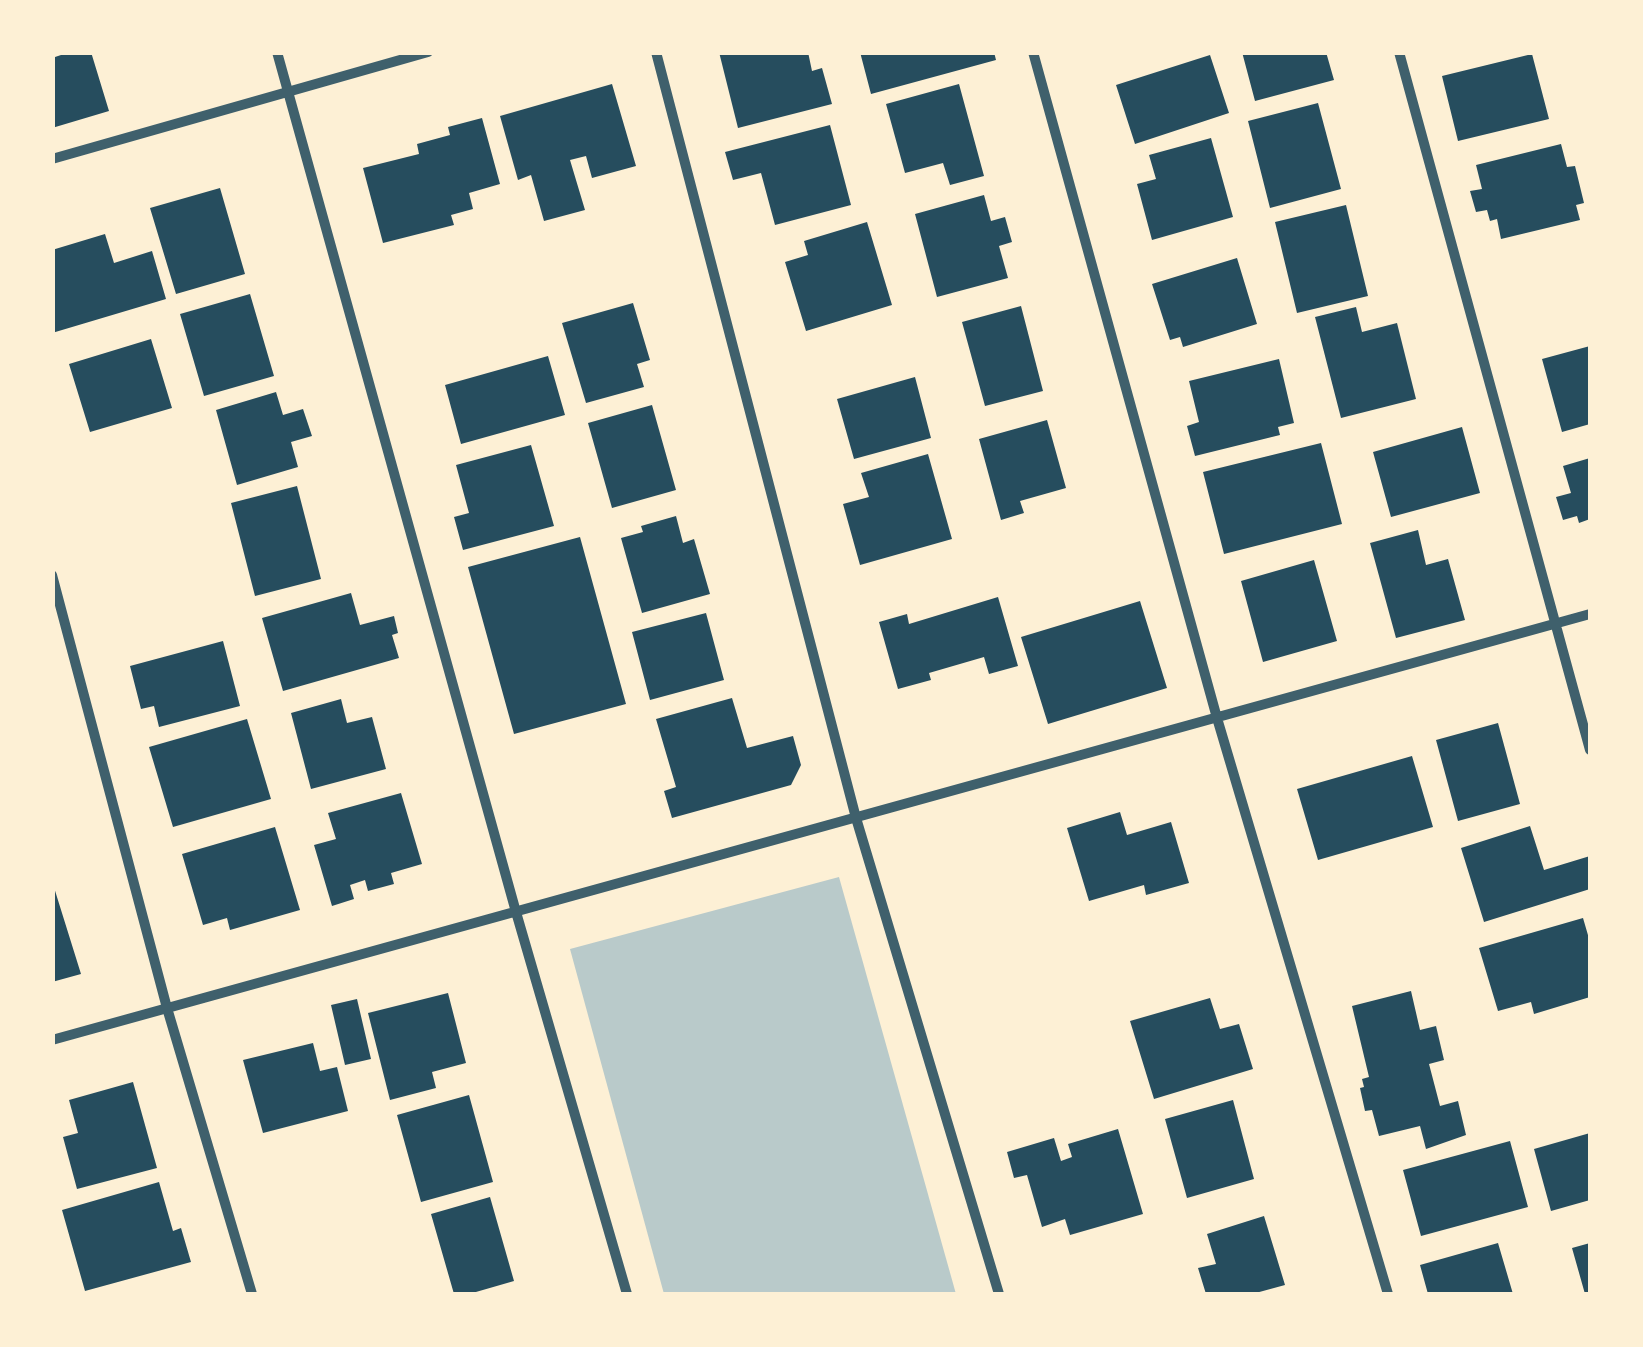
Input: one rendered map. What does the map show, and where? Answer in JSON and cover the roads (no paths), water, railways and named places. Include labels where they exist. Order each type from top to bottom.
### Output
[{"type":"street","points":[[277,52],[516,912],[627,1294]]},
{"type":"street","points":[[52,159],[428,52]]},
{"type":"street","points":[[656,52],[856,818],[999,1294]]},
{"type":"street","points":[[1034,52],[1217,718],[1388,1294]]},
{"type":"street","points":[[1400,52],[1590,750]]},
{"type":"street","points":[[52,575],[168,1008],[252,1294]]},
{"type":"street","points":[[52,1040],[1590,614]]}]
